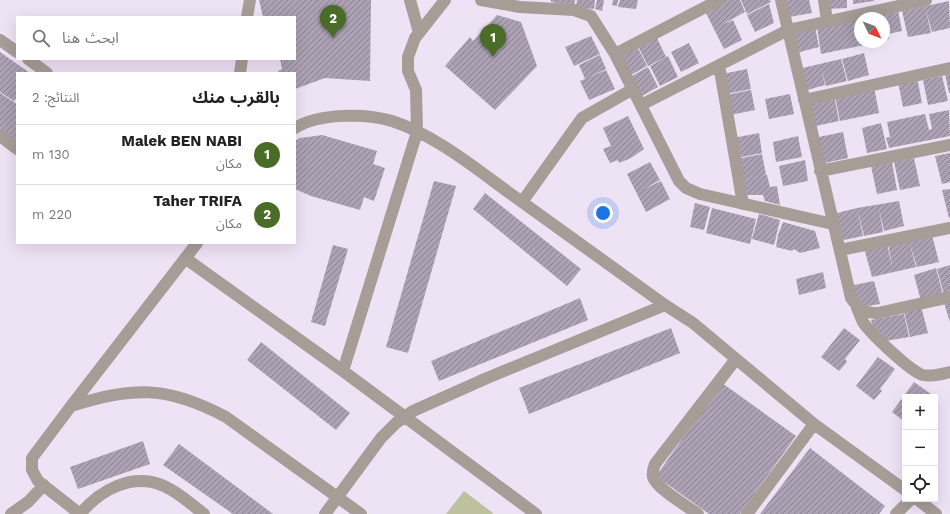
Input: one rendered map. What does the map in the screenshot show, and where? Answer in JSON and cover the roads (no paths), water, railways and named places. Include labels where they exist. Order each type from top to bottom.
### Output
[{"type":"street","points":[[247,16],[250,0]]},
{"type":"street","points":[[410,0],[419,33]]},
{"type":"street","points":[[343,371],[417,132],[416,90],[408,71],[410,52],[419,33],[445,0]]},
{"type":"street","points":[[481,0],[520,7],[574,10],[591,16],[615,54],[679,181],[686,188],[700,194],[833,224]]},
{"type":"street","points":[[615,54],[720,0]]},
{"type":"street","points":[[781,0],[851,298],[863,322],[913,371],[923,375],[932,376],[950,372]]},
{"type":"street","points":[[824,0],[827,21]]},
{"type":"street","points":[[641,105],[788,30],[890,4],[926,0]]},
{"type":"street","points":[[0,40],[16,51]]},
{"type":"street","points":[[29,60],[46,72]]},
{"type":"street","points":[[719,66],[743,204]]},
{"type":"street","points":[[804,100],[950,68]]},
{"type":"street","points":[[522,202],[582,118],[633,89]]},
{"type":"street","points":[[296,128],[318,119],[346,116],[374,116],[417,132],[459,157],[665,306],[693,323],[814,424],[902,488]]},
{"type":"street","points":[[0,136],[16,148]]},
{"type":"street","points":[[820,171],[950,145]]},
{"type":"street","points":[[840,250],[950,228]]},
{"type":"street","points":[[196,244],[70,406],[32,458],[31,463],[34,476],[80,514],[88,504],[113,488],[133,481],[147,481],[164,486],[204,514]]},
{"type":"street","points":[[185,258],[343,371],[404,418],[536,514]]},
{"type":"street","points":[[857,308],[867,313],[878,313],[950,297]]},
{"type":"street","points":[[325,514],[381,438],[404,418],[423,406],[487,378],[665,306]]},
{"type":"street","points":[[698,514],[660,487],[655,481],[653,470],[655,464],[736,359]]},
{"type":"street","points":[[70,406],[108,395],[136,392],[159,392],[182,397],[204,405],[226,417],[361,514]]},
{"type":"street","points":[[747,514],[814,424]]},
{"type":"street","points":[[11,514],[28,502],[44,485]]},
{"type":"street","points":[[896,514],[908,502]]},
{"type":"street","points":[[921,502],[936,514]]},
{"type":"place","name":"Taher TRIFA","points":[[333,38]]},
{"type":"place","name":"Malek BEN NABI","points":[[493,57]]}]
